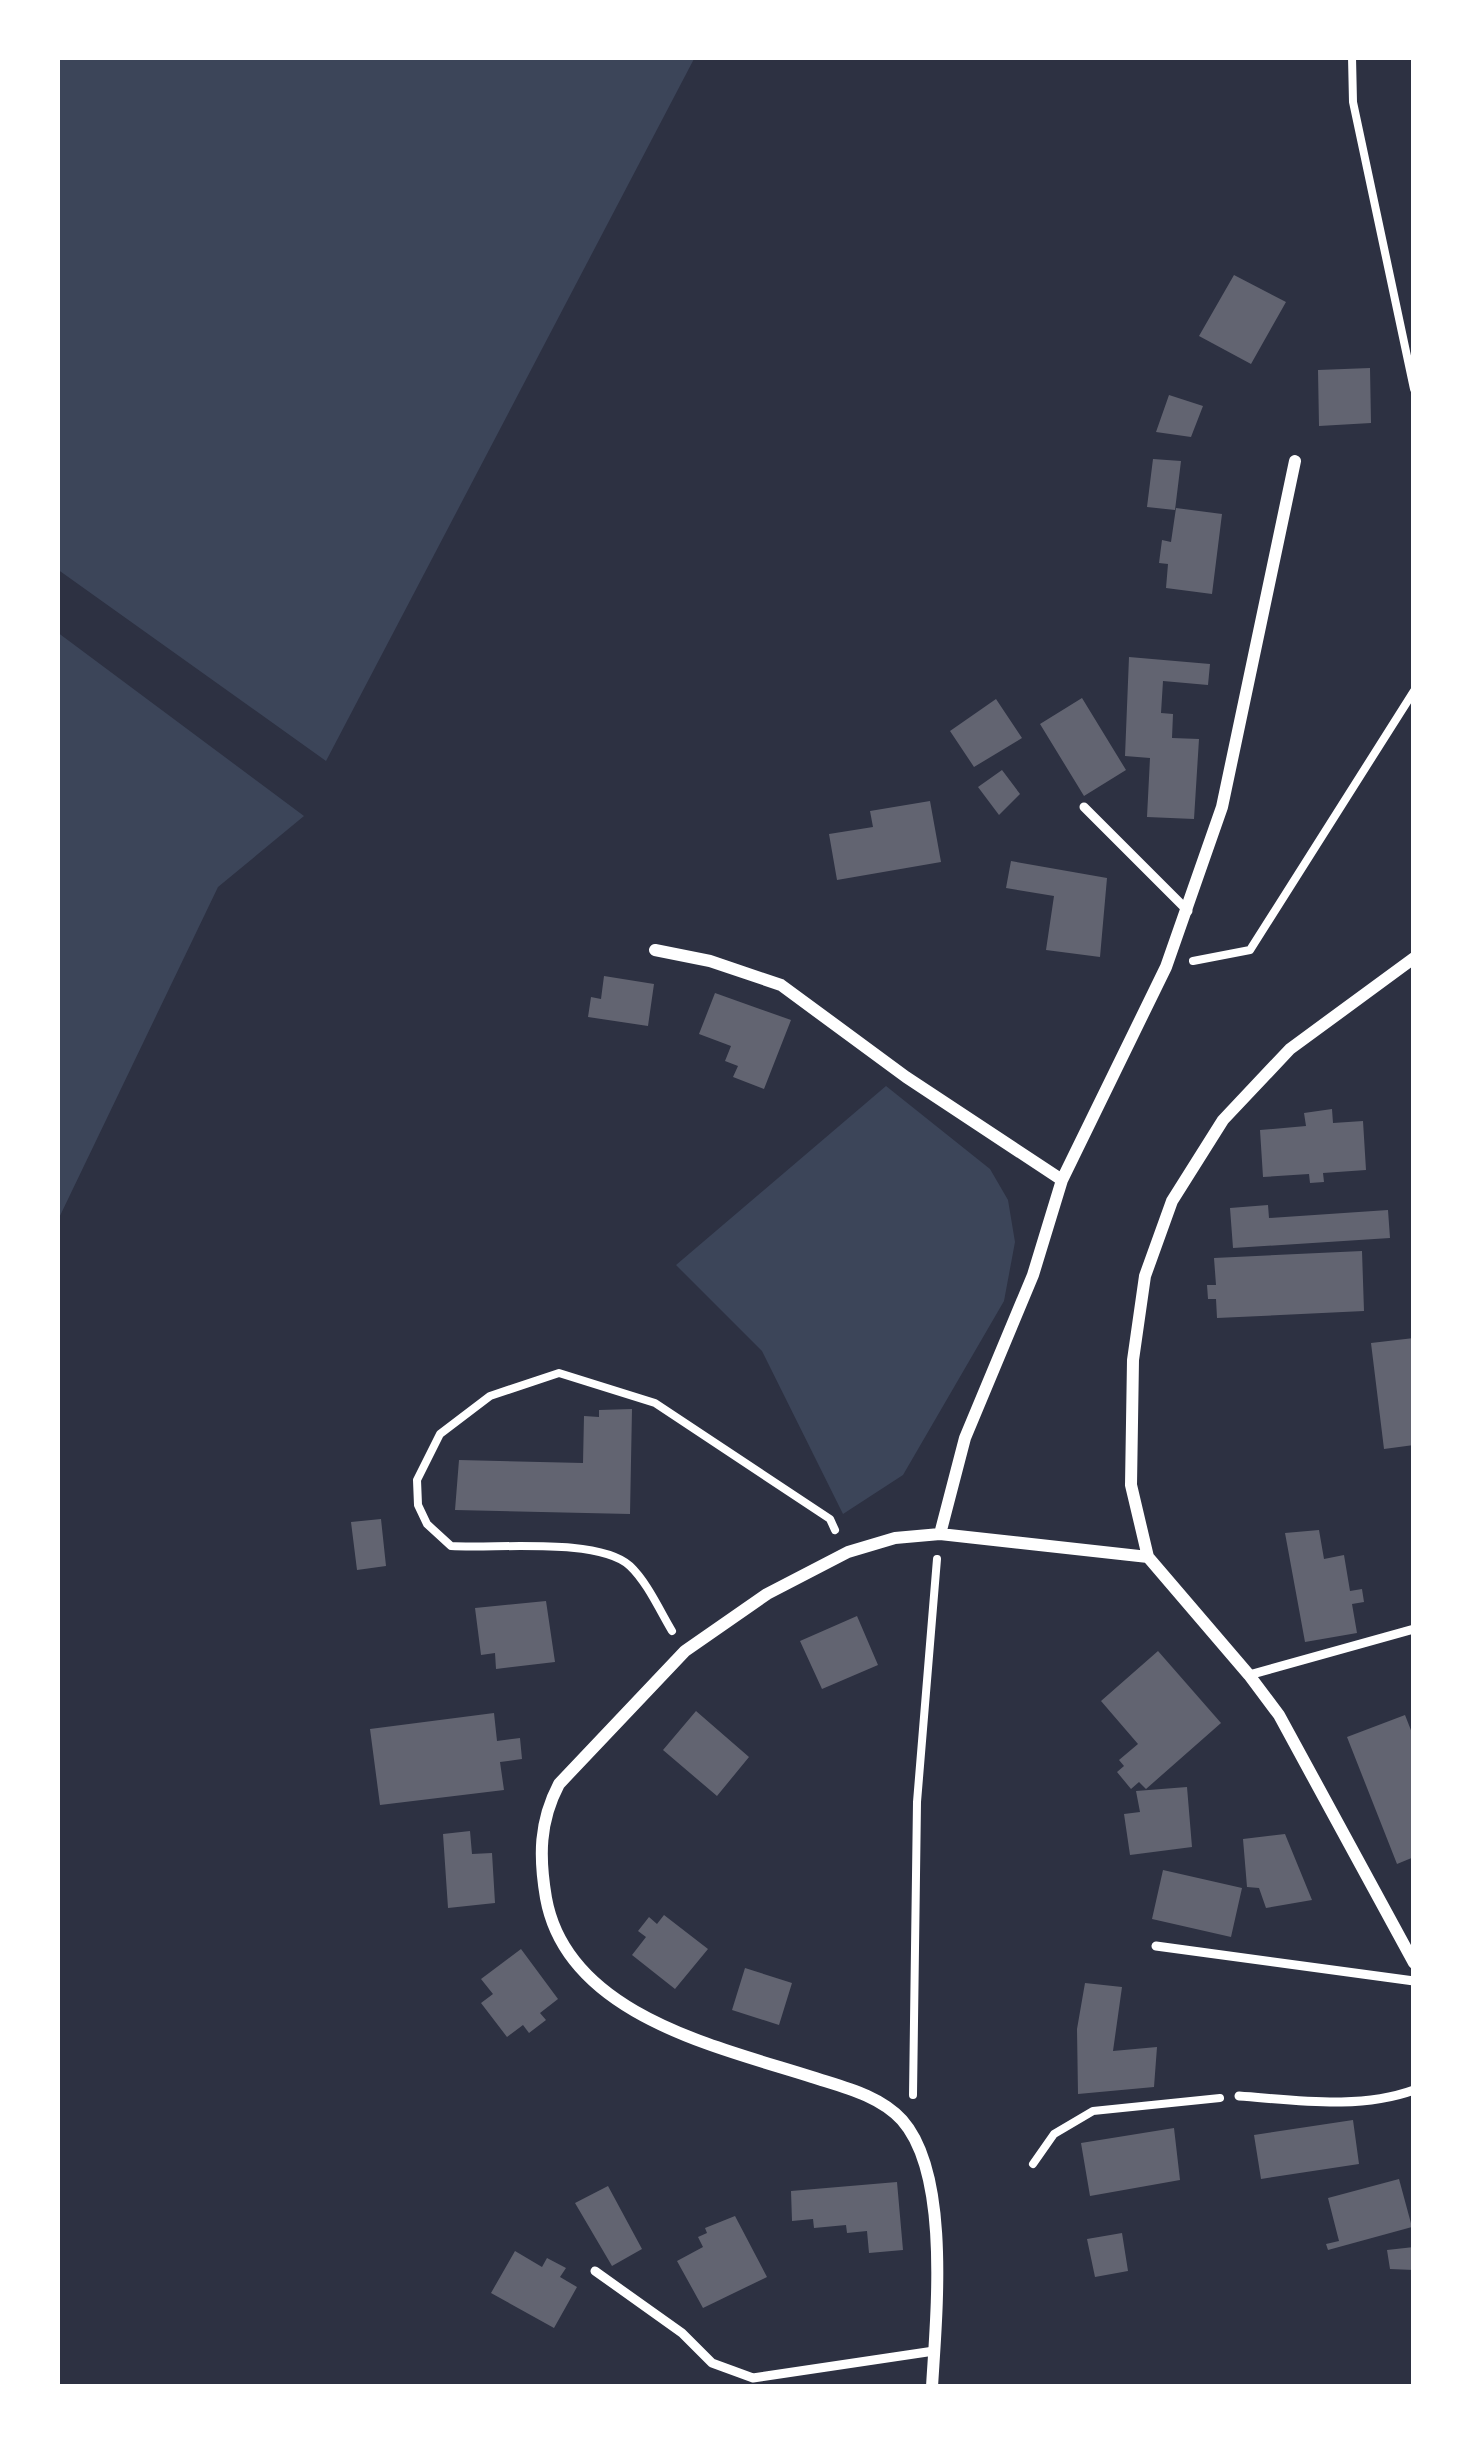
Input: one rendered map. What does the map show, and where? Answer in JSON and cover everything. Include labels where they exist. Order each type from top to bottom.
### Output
[{"type":"street","points":[[940,1534],[965,1438],[1033,1275],[1062,1180],[1166,967],[1188,911],[1222,807],[1295,461]]},
{"type":"street","points":[[655,950],[710,961],[781,985],[905,1077],[1062,1180]]},
{"type":"street","points":[[1412,1955],[1279,1715],[1148,1557],[1131,1485],[1133,1360],[1145,1276],[1172,1201],[1223,1120],[1290,1049],[1414,958]]},
{"type":"street","points":[[932,2387],[934,2227],[928,2175],[912,2134],[900,2117],[866,2095],[704,2043],[602,1989],[572,1957],[550,1918],[542,1856],[546,1809],[559,1784],[685,1651],[767,1594],[848,1552],[895,1538],[940,1534],[1148,1557]]},
{"type":"lane","points":[[1084,807],[1188,911]]},
{"type":"lane","points":[[1250,1675],[1414,1629]]},
{"type":"lane","points":[[1156,1946],[1414,1981]]},
{"type":"lane","points":[[1239,2096],[1327,2102],[1396,2097],[1414,2090]]},
{"type":"lane","points":[[596,2272],[682,2333],[712,2363],[753,2378],[934,2351]]},
{"type":"path","points":[[1352,57],[1353,102],[1414,389]]},
{"type":"path","points":[[1166,967],[1250,950],[1414,691]]},
{"type":"path","points":[[685,1651],[631,1566],[607,1552],[451,1546],[428,1524],[418,1505],[417,1480],[440,1434],[490,1396],[559,1373],[655,1403],[830,1519],[848,1552]]},
{"type":"path","points":[[912,2134],[916,1802],[940,1534]]},
{"type":"path","points":[[1033,2164],[1054,2134],[1093,2111],[1239,2096]]},
{"type":"shaded area","points":[[57,57],[695,57],[326,761],[57,569]]},
{"type":"shaded area","points":[[57,632],[304,816],[218,887],[57,1222]]},
{"type":"shaded area","points":[[886,1086],[990,1169],[1008,1200],[1015,1242],[1004,1301],[903,1475],[843,1514],[762,1351],[676,1265]]},
{"type":"building","points":[[1234,275],[1286,302],[1251,364],[1199,336]]},
{"type":"building","points":[[1370,368],[1371,423],[1319,426],[1318,370]]},
{"type":"building","points":[[1169,395],[1203,406],[1191,437],[1156,432]]},
{"type":"building","points":[[1153,459],[1181,461],[1175,510],[1147,507]]},
{"type":"building","points":[[1176,508],[1222,514],[1212,594],[1166,588],[1168,564],[1159,563],[1162,540],[1171,542]]},
{"type":"building","points":[[1129,657],[1210,664],[1208,685],[1163,681],[1161,713],[1173,714],[1172,738],[1199,739],[1194,819],[1147,817],[1150,758],[1125,756]]},
{"type":"building","points":[[1082,698],[1126,770],[1084,796],[1040,724]]},
{"type":"building","points":[[996,699],[1022,738],[974,767],[950,731]]},
{"type":"building","points":[[1002,770],[1020,794],[999,815],[978,787]]},
{"type":"building","points":[[930,801],[941,862],[837,880],[829,834],[873,827],[870,811]]},
{"type":"building","points":[[1011,861],[1107,878],[1100,957],[1046,950],[1054,896],[1006,888]]},
{"type":"building","points":[[604,976],[654,984],[648,1026],[588,1017],[591,997],[601,999]]},
{"type":"building","points":[[715,993],[791,1020],[764,1089],[733,1077],[738,1066],[725,1061],[731,1046],[699,1034]]},
{"type":"building","points":[[1332,1109],[1333,1123],[1363,1121],[1366,1170],[1323,1173],[1324,1182],[1310,1183],[1309,1174],[1263,1177],[1260,1130],[1306,1126],[1304,1113]]},
{"type":"building","points":[[1268,1205],[1269,1218],[1388,1210],[1390,1238],[1233,1248],[1230,1208]]},
{"type":"building","points":[[1362,1251],[1364,1311],[1217,1318],[1216,1299],[1208,1299],[1207,1285],[1216,1285],[1214,1258]]},
{"type":"building","points":[[1414,1338],[1414,1445],[1384,1449],[1371,1343]]},
{"type":"building","points":[[632,1409],[630,1514],[455,1510],[459,1460],[583,1463],[584,1416],[599,1417],[599,1410]]},
{"type":"building","points":[[381,1519],[386,1566],[357,1570],[351,1522]]},
{"type":"building","points":[[1319,1530],[1324,1559],[1344,1555],[1350,1591],[1362,1589],[1364,1602],[1352,1604],[1357,1633],[1305,1642],[1285,1533]]},
{"type":"building","points":[[546,1601],[555,1662],[496,1669],[495,1653],[481,1655],[475,1608]]},
{"type":"building","points":[[857,1616],[878,1665],[822,1689],[800,1641]]},
{"type":"building","points":[[1158,1651],[1221,1723],[1146,1789],[1139,1782],[1131,1789],[1117,1772],[1124,1766],[1119,1760],[1138,1744],[1101,1701]]},
{"type":"building","points":[[696,1711],[749,1757],[717,1796],[663,1750]]},
{"type":"building","points":[[494,1713],[497,1741],[520,1738],[522,1759],[500,1762],[504,1790],[380,1805],[370,1729]]},
{"type":"building","points":[[1405,1715],[1414,1738],[1414,1857],[1397,1864],[1347,1737]]},
{"type":"building","points":[[1187,1787],[1192,1847],[1130,1855],[1124,1814],[1140,1812],[1136,1791]]},
{"type":"building","points":[[470,1831],[472,1854],[492,1853],[495,1903],[448,1908],[443,1834]]},
{"type":"building","points":[[1285,1834],[1312,1900],[1266,1908],[1259,1888],[1247,1887],[1243,1839]]},
{"type":"building","points":[[1163,1870],[1242,1888],[1231,1937],[1152,1919]]},
{"type":"building","points":[[664,1915],[708,1949],[675,1989],[632,1955],[646,1937],[638,1931],[649,1917],[657,1924]]},
{"type":"building","points":[[521,1949],[558,1999],[540,2013],[546,2020],[529,2033],[523,2025],[507,2037],[481,2003],[493,1994],[481,1979]]},
{"type":"building","points":[[745,1968],[792,1983],[779,2025],[732,2010]]},
{"type":"building","points":[[1085,1983],[1122,1987],[1113,2051],[1157,2047],[1154,2087],[1078,2094],[1077,2029]]},
{"type":"building","points":[[1353,2120],[1359,2164],[1261,2179],[1254,2135]]},
{"type":"building","points":[[1174,2128],[1180,2180],[1090,2196],[1081,2143]]},
{"type":"building","points":[[1399,2179],[1412,2227],[1328,2250],[1326,2244],[1339,2241],[1328,2198]]},
{"type":"building","points":[[897,2182],[903,2250],[869,2253],[867,2231],[847,2233],[846,2225],[814,2228],[813,2219],[792,2221],[791,2191]]},
{"type":"building","points":[[608,2186],[642,2249],[612,2266],[575,2203]]},
{"type":"building","points":[[735,2216],[767,2277],[703,2308],[677,2261],[703,2247],[698,2237],[707,2233],[705,2228]]},
{"type":"building","points":[[1122,2233],[1128,2271],[1095,2277],[1087,2239]]},
{"type":"building","points":[[1414,2247],[1414,2270],[1390,2269],[1387,2250]]},
{"type":"building","points":[[515,2251],[542,2267],[547,2258],[566,2268],[560,2277],[577,2287],[554,2328],[491,2293]]}]
